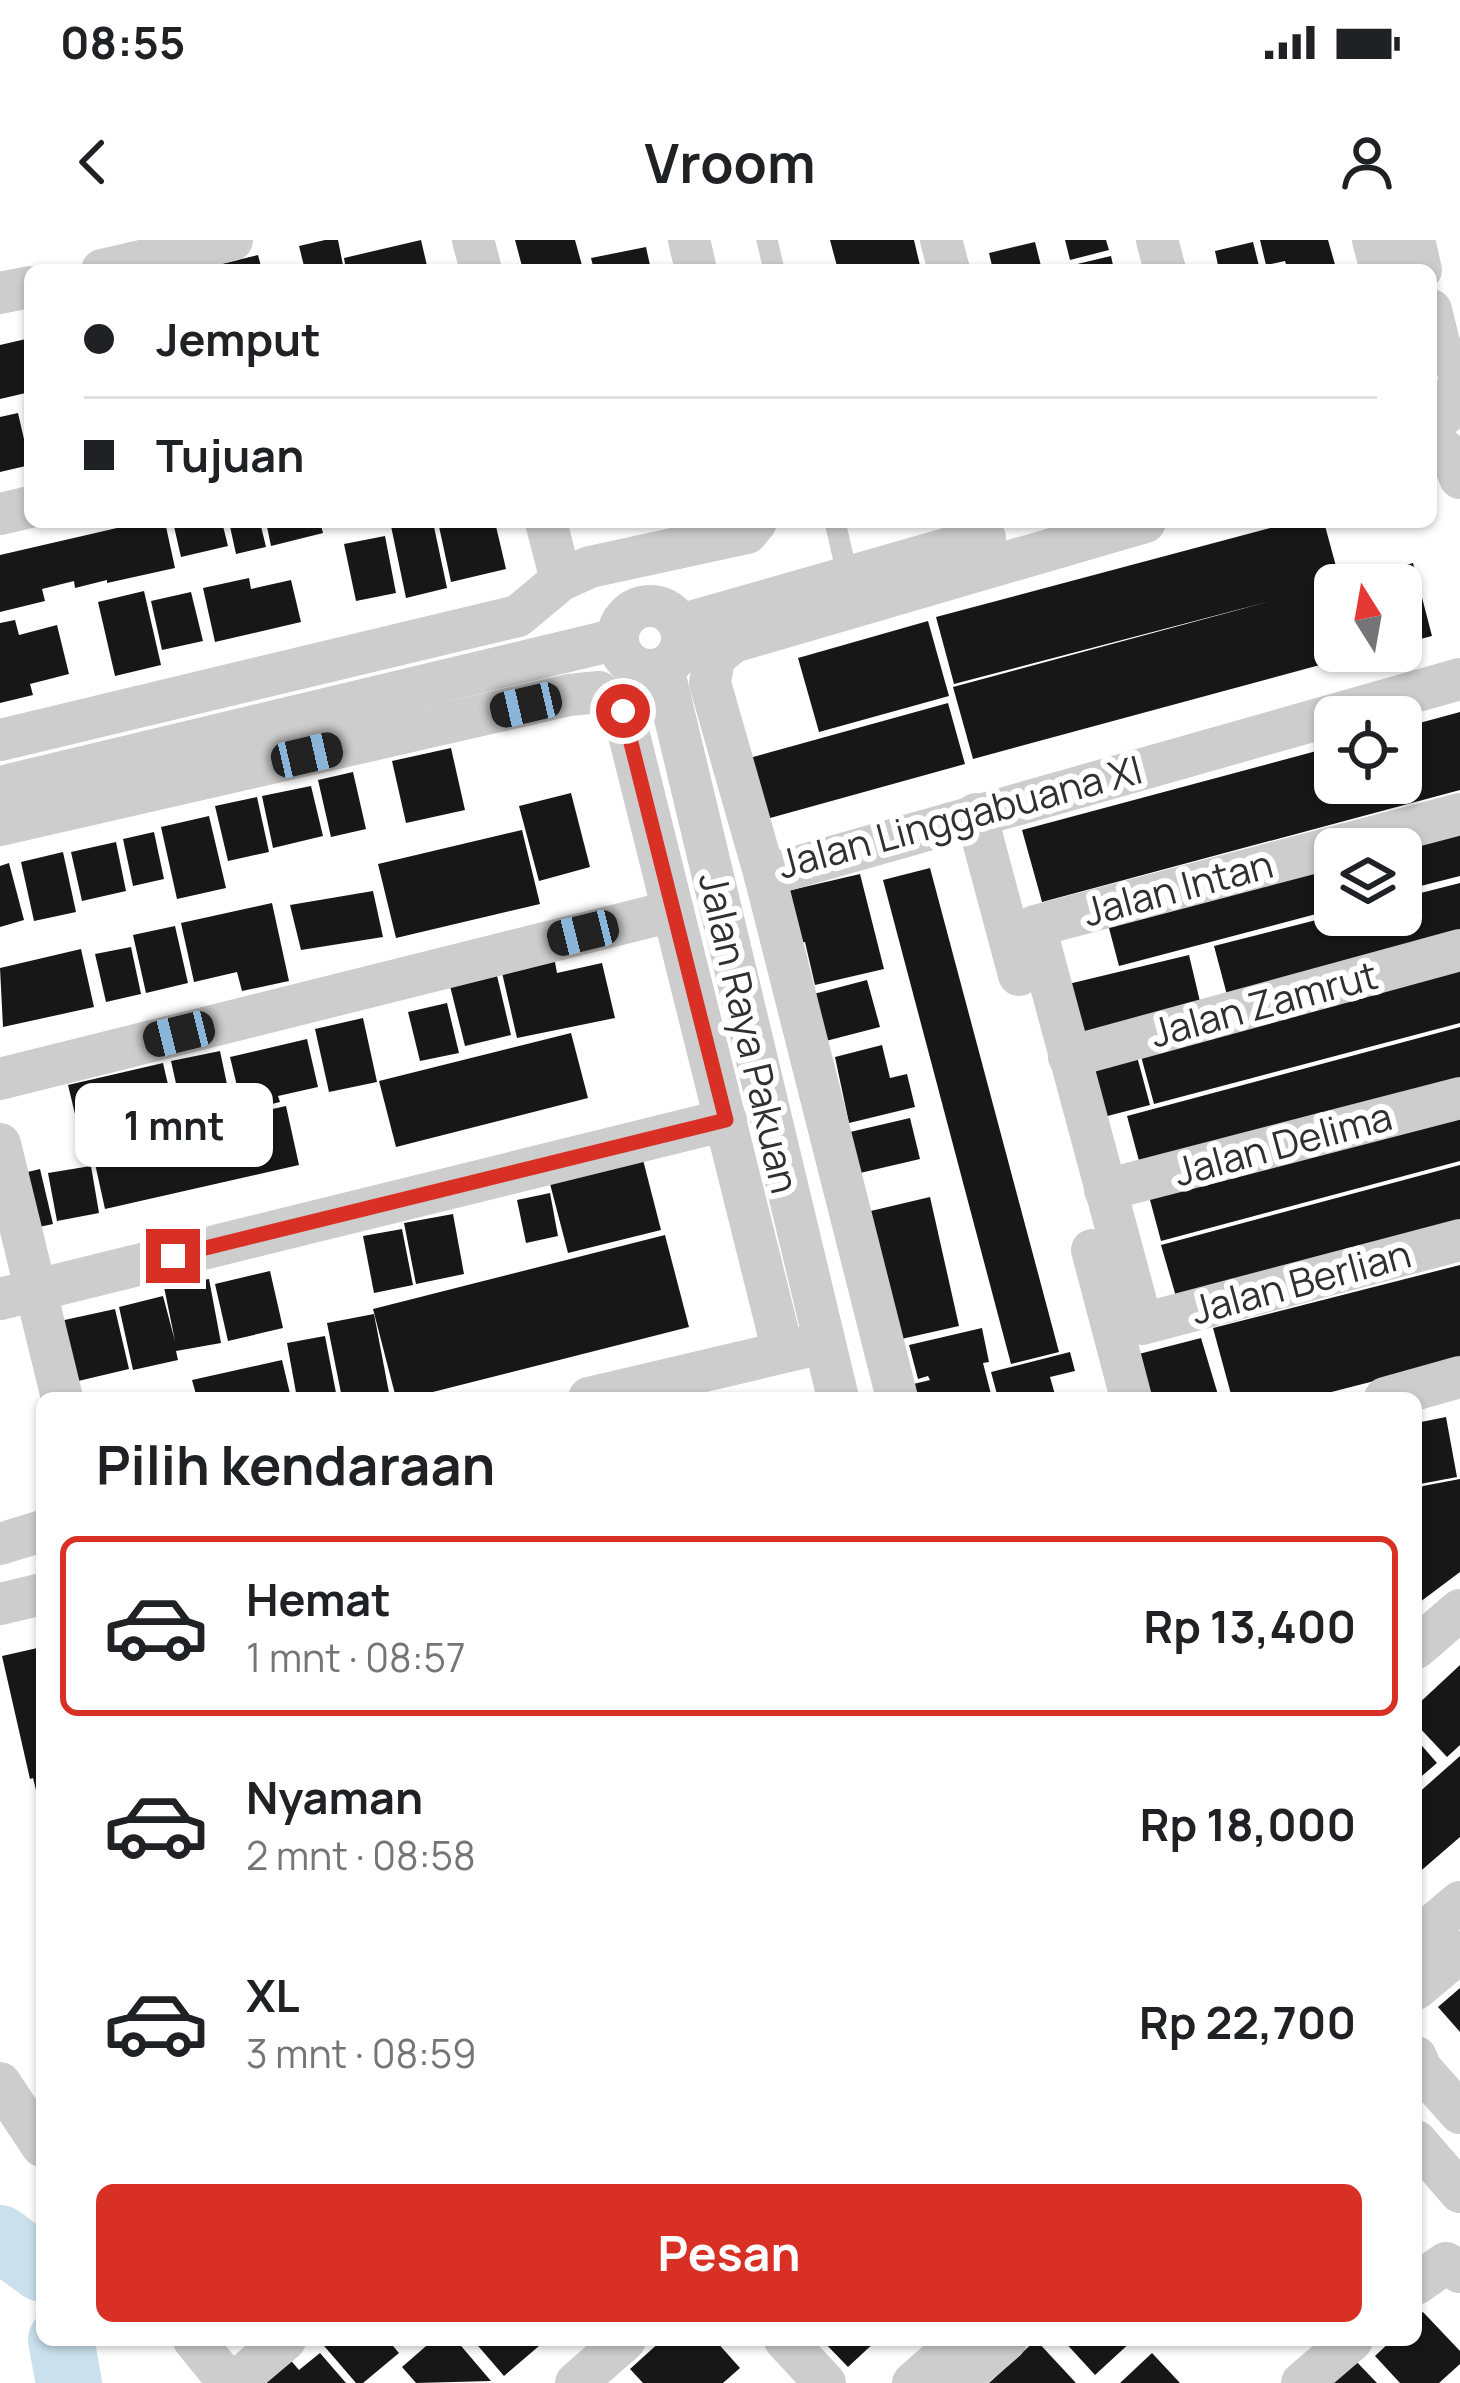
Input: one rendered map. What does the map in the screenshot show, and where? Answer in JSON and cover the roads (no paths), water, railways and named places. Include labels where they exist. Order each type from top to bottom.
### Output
[{"type":"street","points":[[128,264],[232,240]]},
{"type":"street","points":[[1443,384],[1443,448],[1460,478]]},
{"type":"street","points":[[549,528],[575,573],[645,624]]},
{"type":"street","points":[[0,740],[518,616],[575,573],[746,533],[751,528]]},
{"type":"street","points":[[0,787],[645,624],[848,578],[1021,528]]},
{"type":"street","name":"Jalan Linggabuana XI","points":[[1124,528],[733,642],[714,658],[710,683],[765,875],[1460,679]]},
{"type":"street","points":[[645,556],[645,624]]},
{"type":"street","name":"Jalan Raya Pakuan","points":[[645,624],[682,645],[672,663],[663,668],[803,1347],[834,1392]]},
{"type":"street","points":[[0,825],[569,694],[599,692],[623,711],[726,1120],[803,1347],[614,1392]]},
{"type":"street","points":[[976,814],[1129,1392]]},
{"type":"street","name":"Jalan Intan","points":[[1069,1057],[1035,926],[1460,814]]},
{"type":"street","points":[[765,875],[895,1392]]},
{"type":"street","points":[[0,1079],[673,911]]},
{"type":"street","name":"Jalan Zamrut","points":[[1069,1057],[1460,950]]},
{"type":"street","points":[[1069,1057],[1105,1190]]},
{"type":"street","name":"Jalan Delima","points":[[1105,1190],[1460,1098]]},
{"type":"street","points":[[17,1294],[726,1120]]},
{"type":"street","points":[[0,1144],[17,1294],[59,1392]]},
{"type":"street","name":"Jalan Berlian","points":[[1105,1190],[1142,1324],[1460,1240]]},
{"type":"street","points":[[1408,1392],[1460,1378]]},
{"type":"street","points":[[0,1544],[36,1533]]},
{"type":"street","points":[[0,1604],[36,1595]]},
{"type":"street","points":[[1422,1643],[1460,1610]]},
{"type":"street","points":[[1422,1934],[1460,1902]]},
{"type":"street","points":[[1422,1984],[1460,1952]]},
{"type":"street","points":[[1422,2070],[1460,2113]]},
{"type":"street","points":[[0,2083],[36,2137]]},
{"type":"street","points":[[1422,2148],[1460,2192]]},
{"type":"street","points":[[1422,2280],[1446,2263],[1459,2271]]},
{"type":"street","points":[[199,2346],[232,2383],[278,2346]]},
{"type":"street","points":[[576,2383],[619,2346]]},
{"type":"street","points":[[791,2346],[825,2383]]},
{"type":"street","points":[[913,2383],[955,2346]]},
{"type":"street","points":[[956,2383],[999,2346]]},
{"type":"street","points":[[1303,2383],[1345,2346]]},
{"type":"lane","points":[[836,528],[848,578]]},
{"type":"waterway","points":[[0,2238],[36,2265]]},
{"type":"waterway","points":[[62,2346],[69,2383]]}]
